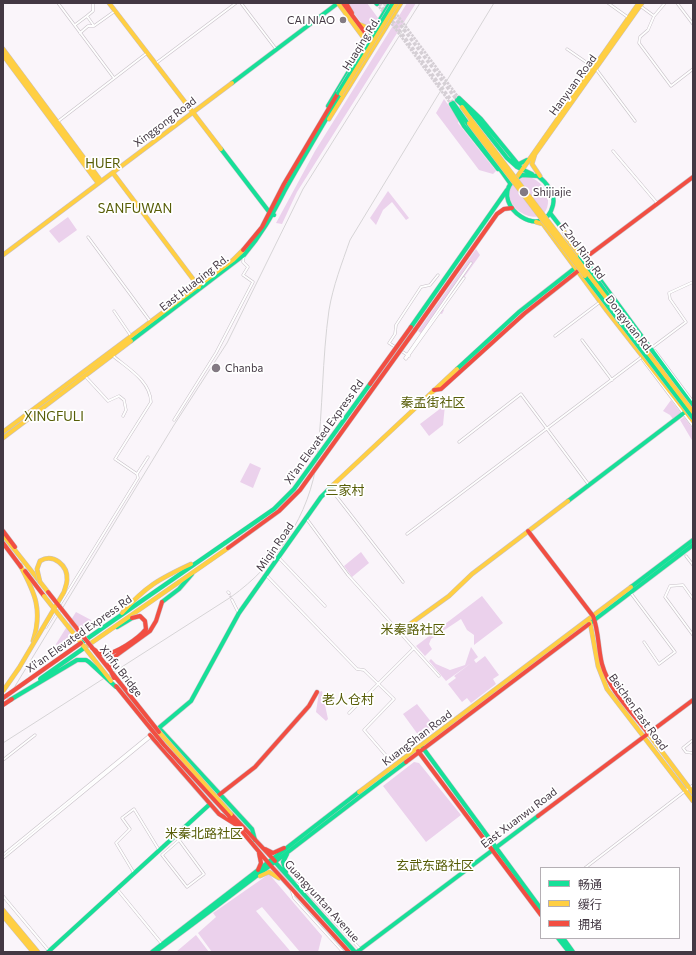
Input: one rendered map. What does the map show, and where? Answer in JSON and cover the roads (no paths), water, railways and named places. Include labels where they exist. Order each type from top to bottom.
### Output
[{"type":"main road","points":[[109,3],[272,214]]},
{"type":"main road","points":[[338,3],[365,38],[375,45]]},
{"type":"main road","name":"Xinggong Road","points":[[3,255],[338,3]]},
{"type":"main road","points":[[344,3],[358,23],[365,38]]},
{"type":"main road","points":[[320,121],[362,47],[365,38],[390,3],[395,8],[401,3]]},
{"type":"main road","name":"Huaqing Rd.","points":[[340,94],[394,3]]},
{"type":"main road","name":"Hanyuan Road","points":[[517,177],[640,4]]},
{"type":"main road","name":"Hanyuan Road","points":[[541,178],[532,166],[532,159],[640,4]]},
{"type":"main road","points":[[321,130],[336,110],[389,23],[398,5]]},
{"type":"main road","name":"Huaqing Rd.","points":[[340,94],[398,5]]},
{"type":"main road","points":[[358,23],[370,28],[383,16],[388,19],[389,23]]},
{"type":"main road","points":[[3,49],[99,182]]},
{"type":"main road","points":[[3,55],[56,123]]},
{"type":"main road","name":"East Huaqing Rd.","points":[[3,438],[244,255],[261,236],[320,121],[340,94]]},
{"type":"main road","name":"East Huaqing Rd.","points":[[3,432],[151,322],[200,288],[233,260],[249,244],[272,214],[321,130],[340,94]]},
{"type":"main road","points":[[455,101],[473,116],[507,158],[522,170],[536,175],[541,178],[550,189],[553,198],[550,213],[544,218],[535,221],[522,219],[512,208],[507,190],[510,183],[517,177],[527,174],[536,175]]},
{"type":"main road","points":[[455,101],[457,108],[501,172]]},
{"type":"main road","points":[[455,101],[481,119],[522,170]]},
{"type":"main road","points":[[455,101],[464,126],[510,183]]},
{"type":"main road","name":"E 2nd Ring Rd","points":[[455,101],[693,418]]},
{"type":"main road","name":"E 2nd Ring Rd","points":[[457,108],[471,122]]},
{"type":"main road","points":[[507,158],[517,163],[522,163],[530,157]]},
{"type":"main road","points":[[113,173],[200,288]]},
{"type":"main road","points":[[585,258],[693,177]]},
{"type":"main road","name":"Xi'an Elevated Express Rd","points":[[3,698],[274,509],[294,489],[411,327],[507,190]]},
{"type":"main road","name":"Xi'an Elevated Express Rd","points":[[3,705],[276,514],[300,490],[497,214],[504,209],[512,208]]},
{"type":"main road","name":"Dongyuan Rd.","points":[[550,213],[585,258],[693,406]]},
{"type":"main road","name":"Dongyuan Rd.","points":[[535,221],[542,224],[555,240],[600,302],[693,422]]},
{"type":"main road","points":[[563,229],[567,238],[622,314],[632,335]]},
{"type":"main road","points":[[555,240],[612,314],[632,335]]},
{"type":"main road","name":"Miqin Road","points":[[154,732],[191,701],[239,614],[320,498],[519,312],[577,270]]},
{"type":"main road","name":"E 2nd Ring Rd","points":[[632,335],[693,412]]},
{"type":"main road","points":[[399,632],[449,596],[472,574],[693,406]]},
{"type":"main road","points":[[3,531],[22,559]]},
{"type":"main road","points":[[528,531],[594,617],[590,622]]},
{"type":"main road","name":"Xinfu Bridge","points":[[3,535],[114,678],[230,815]]},
{"type":"main road","name":"KuangShan Road","points":[[158,950],[162,944],[418,751],[693,540]]},
{"type":"main road","name":"Xinfu Bridge","points":[[4,544],[116,687],[164,745],[230,815]]},
{"type":"main road","name":"KuangShan Road","points":[[594,617],[693,545]]},
{"type":"main road","points":[[3,693],[64,592],[68,580],[63,566],[56,558],[52,557],[42,559],[37,565],[36,570],[40,582]]},
{"type":"main road","points":[[118,617],[140,593],[159,579],[199,561]]},
{"type":"main road","points":[[20,565],[31,586],[39,607],[39,625],[30,650]]},
{"type":"main road","points":[[114,678],[109,667],[110,660],[150,631],[156,622],[162,602],[178,589],[194,571]]},
{"type":"main road","points":[[92,648],[103,654],[112,652],[141,634],[146,629],[145,621],[140,616],[132,618],[97,639]]},
{"type":"main road","name":"Beichen East Road","points":[[594,617],[601,658],[606,675],[613,688],[693,793]]},
{"type":"main road","name":"KuangShan Road","points":[[422,747],[590,622]]},
{"type":"main road","name":"Beichen East Road","points":[[590,622],[598,666],[602,678],[611,694],[644,737],[689,788],[693,801]]},
{"type":"main road","points":[[10,700],[77,660],[86,660],[89,662],[116,687]]},
{"type":"main road","points":[[219,795],[255,767],[309,706],[317,692]]},
{"type":"main road","name":"East Xuanwu Road","points":[[356,952],[693,700]]},
{"type":"main road","points":[[159,728],[219,795],[252,829],[256,840]]},
{"type":"main road","points":[[150,736],[219,814],[235,824]]},
{"type":"main road","points":[[422,747],[540,914]]},
{"type":"main road","points":[[418,751],[493,849],[539,903]]},
{"type":"main road","points":[[49,952],[158,850],[210,804]]},
{"type":"main road","points":[[230,815],[235,824],[257,850],[271,862]]},
{"type":"main road","points":[[230,815],[256,840],[271,862]]},
{"type":"main road","points":[[260,845],[269,852],[273,853],[291,847]]},
{"type":"main road","points":[[289,876],[283,862],[284,857],[291,847]]},
{"type":"main road","points":[[255,874],[261,863],[257,850]]},
{"type":"main road","name":"KuangShan Road","points":[[152,952],[158,950],[255,879],[271,862]]},
{"type":"main road","name":"Guangyuntan Avenue","points":[[271,862],[289,876],[356,952]]},
{"type":"main road","name":"Guangyuntan Avenue","points":[[271,862],[284,882],[349,952]]},
{"type":"main road","points":[[255,879],[269,872],[284,882]]},
{"type":"main road","points":[[3,910],[38,952]]},
{"type":"main road","points":[[3,916],[34,952]]},
{"type":"main road","points":[[559,939],[569,952]]},
{"type":"main road","points":[[564,939],[573,952]]},
{"type":"street","points":[[58,3],[114,78]]},
{"type":"street","points":[[75,26],[94,11],[93,3]]},
{"type":"street","points":[[155,64],[236,3]]},
{"type":"street","points":[[246,3],[242,4],[276,49]]},
{"type":"street","points":[[608,3],[629,18]]},
{"type":"street","points":[[665,3],[654,16],[648,30],[640,37],[639,43],[671,86],[693,69]]},
{"type":"street","points":[[677,3],[693,24]]},
{"type":"street","points":[[640,4],[654,16]]},
{"type":"street","points":[[80,33],[88,26],[94,26],[115,11]]},
{"type":"street","points":[[87,16],[94,26]]},
{"type":"street","points":[[568,48],[595,68],[635,121]]},
{"type":"street","points":[[56,123],[147,53]]},
{"type":"street","points":[[613,151],[657,203]]},
{"type":"street","points":[[88,237],[151,322]]},
{"type":"street","points":[[174,420],[216,353],[253,282],[243,275],[248,267],[243,262],[244,255]]},
{"type":"street","points":[[406,358],[471,263]]},
{"type":"street","points":[[408,355],[389,343],[395,334],[396,325],[421,287],[430,285],[438,275]]},
{"type":"street","points":[[408,355],[464,278]]},
{"type":"street","points":[[693,282],[669,293],[670,299],[686,322],[650,349],[655,351],[693,402]]},
{"type":"street","points":[[555,336],[600,302]]},
{"type":"street","points":[[114,311],[132,336]]},
{"type":"street","points":[[582,340],[612,380]]},
{"type":"street","points":[[112,355],[145,382],[151,396],[151,402],[114,459],[137,474]]},
{"type":"street","points":[[407,534],[548,430],[643,356]]},
{"type":"street","points":[[85,376],[108,401],[119,396],[124,400],[126,410],[123,416]]},
{"type":"street","points":[[459,442],[521,394],[589,485]]},
{"type":"street","points":[[684,412],[693,426]]},
{"type":"street","points":[[46,627],[138,478],[137,474],[148,456]]},
{"type":"street","points":[[330,488],[403,582]]},
{"type":"street","points":[[306,518],[348,575],[439,676]]},
{"type":"street","points":[[686,556],[693,565]]},
{"type":"street","points":[[279,558],[325,606]]},
{"type":"street","points":[[266,576],[357,669],[364,670],[379,682],[394,699],[364,730],[389,759]]},
{"type":"street","points":[[693,599],[683,586],[670,586],[665,597],[693,635]]},
{"type":"street","points":[[630,592],[675,652],[659,664],[644,642]]},
{"type":"street","points":[[232,600],[239,614]]},
{"type":"street","points":[[348,713],[414,648]]},
{"type":"street","name":"Miqin Road","points":[[3,858],[154,732]]},
{"type":"street","points":[[3,760],[35,735]]},
{"type":"street","name":"Miqin Road","points":[[3,855],[150,736]]},
{"type":"street","points":[[693,740],[682,748],[686,752],[693,753]]},
{"type":"street","points":[[586,867],[689,788]]},
{"type":"street","points":[[134,873],[116,843],[130,829],[122,818],[134,809],[158,850]]},
{"type":"street","points":[[176,835],[204,874],[186,887],[162,855],[179,840]]},
{"type":"street","points":[[294,882],[304,888],[359,949],[363,948]]},
{"type":"street","points":[[117,889],[162,944]]},
{"type":"street","points":[[291,889],[294,898],[343,952]]},
{"type":"street","points":[[3,896],[49,952]]},
{"type":"street","points":[[326,927],[330,938]]},
{"type":"tunnel","points":[[379,3],[453,103]]},
{"type":"tunnel","points":[[384,3],[457,100]]},
{"type":"tunnel","points":[[377,4],[451,104]]},
{"type":"tunnel","points":[[395,12],[459,98]]},
{"type":"tunnel","points":[[229,593],[232,600]]},
{"type":"railway","points":[[3,706],[174,425],[227,343],[303,189],[420,3]]},
{"type":"railway","points":[[3,743],[231,597],[262,570],[288,537],[299,519],[313,480],[319,440],[329,310],[335,283],[350,240],[494,3]]},
{"type":"place","name":"CAI NIAO","points":[[343,20]]},
{"type":"place","name":"Shijiajie","points":[[524,192]]},
{"type":"place","name":"Chanba","points":[[216,368]]},
{"type":"district","name":"HUER","points":[[103,164]]},
{"type":"district","name":"SANFUWAN","points":[[135,209]]},
{"type":"district","name":"秦孟街社区","points":[[433,403]]},
{"type":"district","name":"XINGFULI","points":[[54,417]]},
{"type":"district","name":"三家村","points":[[345,491]]},
{"type":"district","name":"米秦路社区","points":[[413,630]]},
{"type":"district","name":"老人仓村","points":[[348,700]]},
{"type":"district","name":"米秦北路社区","points":[[204,834]]},
{"type":"district","name":"玄武东路社区","points":[[435,866]]}]
